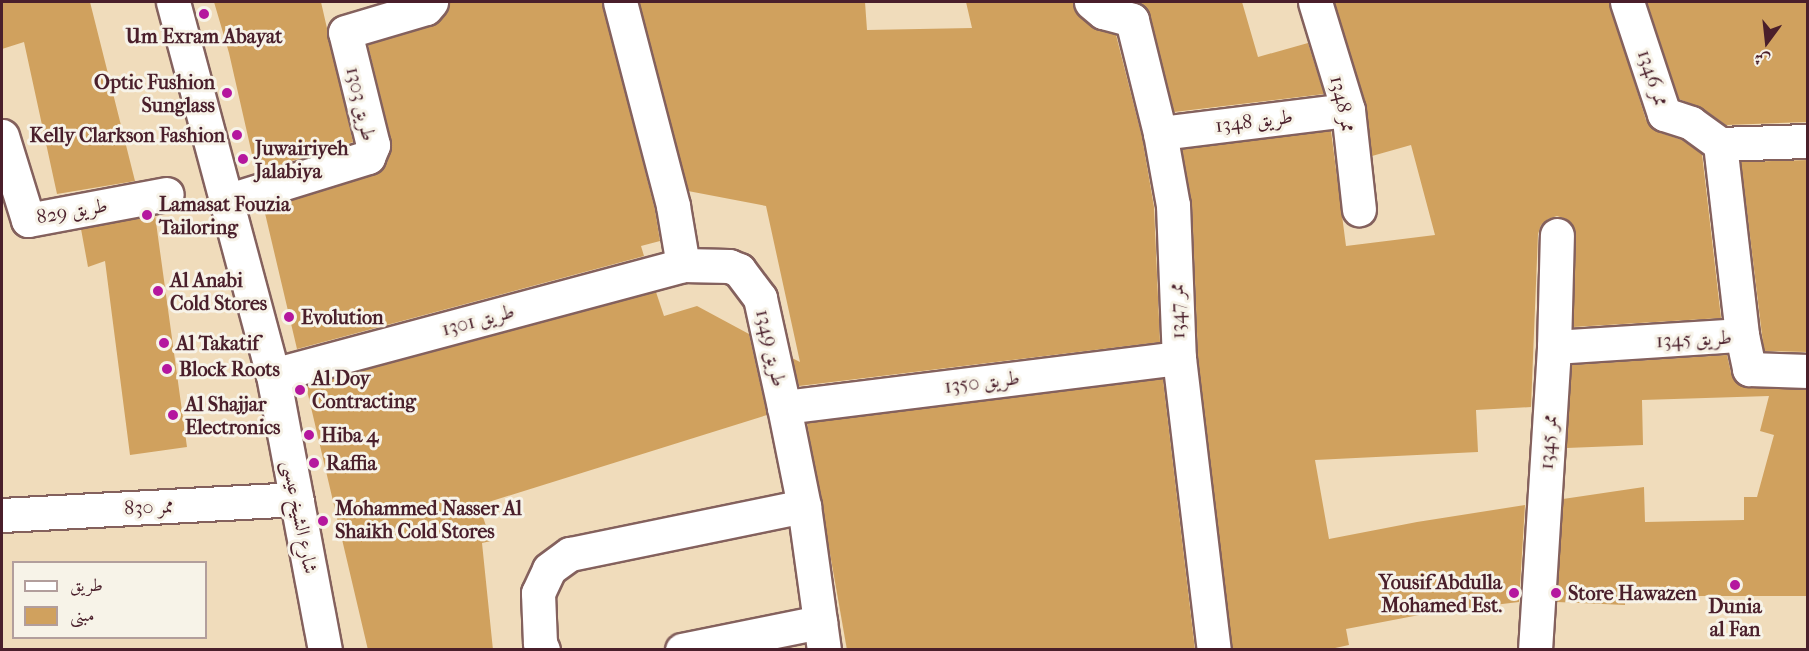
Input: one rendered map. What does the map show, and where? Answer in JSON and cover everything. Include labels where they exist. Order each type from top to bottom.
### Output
[{"type":"street","name":"شارع الشيخ عيسى","points":[[173,2],[273,375],[325,650]]},
{"type":"street","name":"طريق 1303","points":[[226,201],[368,157],[372,152],[345,32],[426,8],[431,2]]},
{"type":"street","points":[[620,2],[673,206],[683,265]]},
{"type":"street","name":"ممر 1347","points":[[1091,2],[1103,12],[1132,20],[1160,133],[1173,205],[1179,358],[1214,650]]},
{"type":"street","name":"ممر 1348","points":[[1315,2],[1348,110],[1359,209]]},
{"type":"street","name":"ممر 1346","points":[[1627,2],[1664,114],[1691,123],[1719,144]]},
{"type":"street","name":"طريق 1348","points":[[1160,133],[1348,110]]},
{"type":"street","name":"طريق 829","points":[[2,136],[28,220],[167,194]]},
{"type":"street","points":[[1742,335],[1719,144],[1808,141]]},
{"type":"street","name":"ممر 1345","points":[[1535,650],[1554,346],[1557,235]]},
{"type":"street","name":"طريق 1301","points":[[273,375],[683,265]]},
{"type":"street","name":"طريق 1349","points":[[683,265],[729,266],[740,270],[760,298],[804,506],[822,636]]},
{"type":"street","name":"طريق 1345","points":[[1554,346],[1742,335],[1749,369],[1808,371]]},
{"type":"street","name":"طريق 1350","points":[[784,407],[1179,358]]},
{"type":"street","name":"ممر 830","points":[[2,515],[297,499]]},
{"type":"street","points":[[543,650],[540,644],[538,593],[549,569],[570,554],[804,506]]},
{"type":"street","points":[[682,650],[822,636]]},
{"type":"building","points":[[2,2],[90,2],[135,181],[57,194],[24,42],[2,49]]},
{"type":"building","points":[[214,2],[321,2],[353,142],[256,172],[229,53]]},
{"type":"building","points":[[449,2],[602,2],[655,210],[660,241],[641,246],[644,256],[297,349],[264,209],[381,171],[390,152],[391,140],[368,45],[432,26],[445,14]]},
{"type":"building","points":[[639,2],[865,2],[867,30],[972,28],[966,2],[1073,2],[1079,16],[1091,26],[1116,35],[1142,137],[1154,207],[1160,342],[799,386],[792,358],[800,362],[766,206],[688,191]]},
{"type":"building","points":[[1135,2],[1242,2],[1258,57],[1308,43],[1324,94],[1174,112],[1150,15],[1145,7]]},
{"type":"building","points":[[1334,2],[1609,2],[1646,120],[1658,132],[1682,140],[1702,154],[1721,318],[1573,327],[1576,235],[1573,226],[1566,219],[1557,216],[1548,219],[1541,225],[1538,234],[1531,407],[1476,410],[1478,452],[1315,460],[1329,539],[1525,505],[1519,602],[1435,612],[1346,629],[1349,645],[1326,650],[1232,650],[1198,357],[1192,204],[1182,149],[1331,131],[1346,246],[1435,235],[1411,145],[1372,156],[1366,105]]},
{"type":"building","points":[[1647,2],[1808,2],[1808,122],[1726,125],[1702,108],[1679,99]]},
{"type":"building","points":[[1808,160],[1808,352],[1764,351],[1741,162]]},
{"type":"building","points":[[155,215],[187,447],[130,455],[105,261],[88,267],[81,229]]},
{"type":"building","points":[[656,292],[664,316],[697,306],[749,334],[767,415],[479,505],[491,541],[482,543],[493,650],[368,650],[306,386]]},
{"type":"building","points":[[1727,355],[1731,373],[1741,386],[1808,390],[1808,596],[1625,596],[1625,605],[1557,602],[1563,499],[1644,487],[1645,522],[1744,520],[1744,497],[1757,497],[1774,435],[1760,431],[1769,396],[1642,400],[1643,445],[1566,448],[1572,365]]},
{"type":"building","points":[[1163,379],[1195,650],[847,650],[807,423]]},
{"type":"place","name":"Um Exram Abayat","points":[[204,14]]},
{"type":"place","name":"Optic Fushion Sunglass","points":[[227,93]]},
{"type":"place","name":"Kelly Clarkson Fashion","points":[[237,135]]},
{"type":"place","name":"Juwairiyeh Jalabiya","points":[[243,159]]},
{"type":"place","name":"Lamasat Fouzia Tailoring","points":[[147,215]]},
{"type":"place","name":"Al Anabi Cold Stores","points":[[158,291]]},
{"type":"place","name":"Evolution","points":[[289,317]]},
{"type":"place","name":"Al Takatif","points":[[164,343]]},
{"type":"place","name":"Block Roots","points":[[167,369]]},
{"type":"place","name":"Al Doy Contracting","points":[[300,390]]},
{"type":"place","name":"Al Shajjar Electronics","points":[[173,415]]},
{"type":"place","name":"Hiba 4","points":[[309,435]]},
{"type":"place","name":"Raffia","points":[[314,463]]},
{"type":"place","name":"Mohammed Nasser Al Shaikh Cold Stores","points":[[323,521]]},
{"type":"place","name":"Dunia al Fan","points":[[1735,585]]},
{"type":"place","name":"Yousif Abdulla Mohamed Est.","points":[[1514,593]]},
{"type":"place","name":"Store Hawazen","points":[[1556,593]]}]
